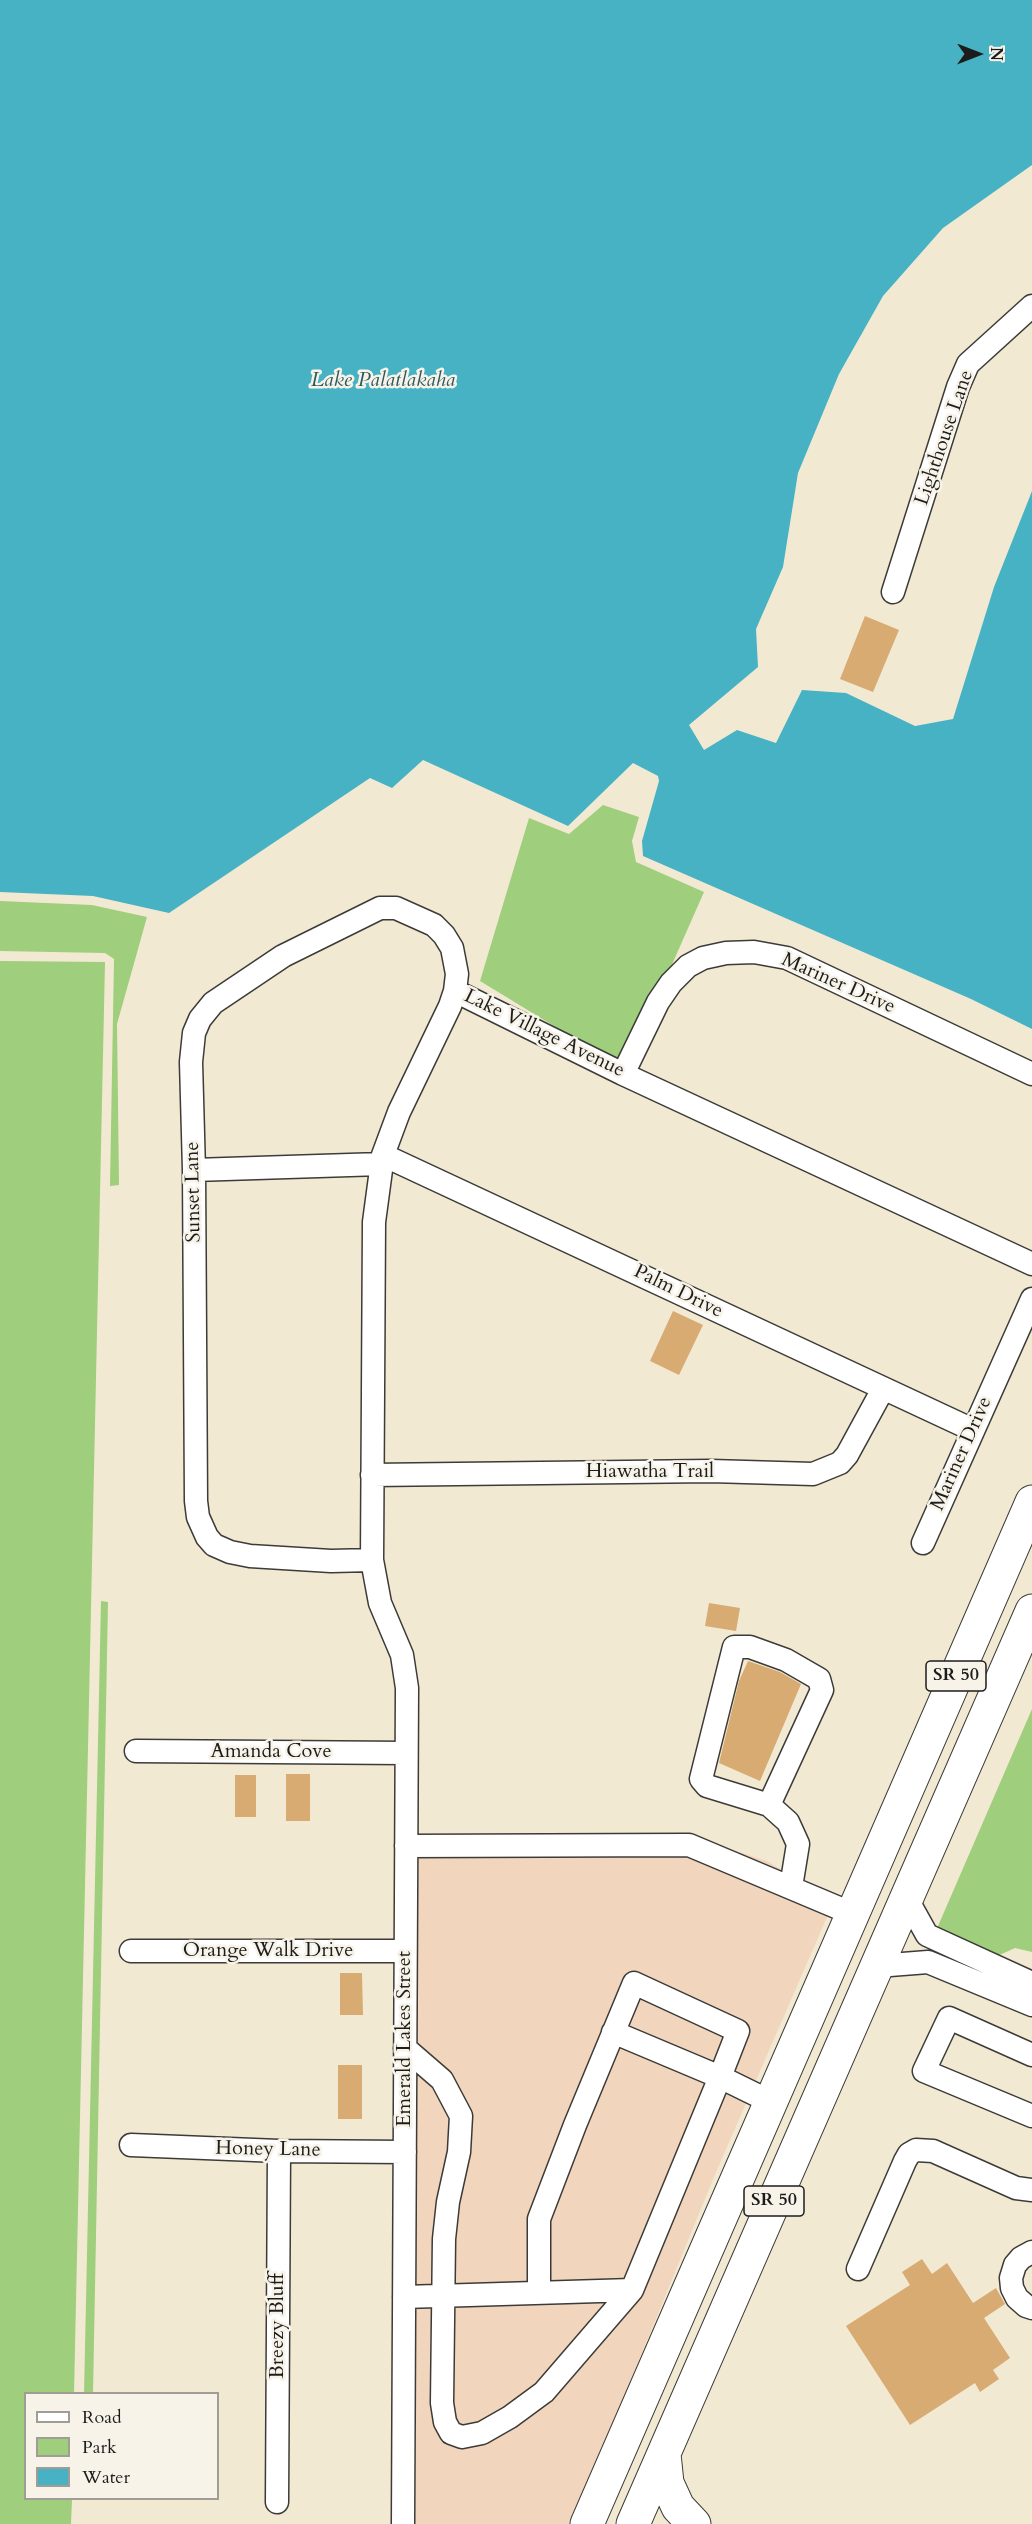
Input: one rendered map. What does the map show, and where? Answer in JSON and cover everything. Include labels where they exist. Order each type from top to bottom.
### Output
[{"type":"highway","name":"SR 50","points":[[587,2524],[1032,1502]]},
{"type":"highway","name":"SR 50","points":[[633,2524],[1032,1611]]},
{"type":"highway","points":[[664,2454],[667,2483],[678,2507],[694,2524]]},
{"type":"street","name":"Lighthouse Lane","points":[[893,592],[958,387],[968,364],[1032,306]]},
{"type":"street","name":"Sunset Lane","points":[[372,1560],[331,1561],[250,1556],[230,1552],[214,1545],[207,1538],[198,1517],[191,1062],[195,1033],[201,1019],[213,1003],[283,956],[380,908],[396,908],[410,913],[434,925],[444,935],[454,954],[457,974],[455,991]]},
{"type":"street","name":"Mariner Drive","points":[[623,1074],[658,1002],[671,983],[688,966],[703,958],[754,952],[788,958],[1032,1074]]},
{"type":"street","name":"Lake Village Avenue","points":[[372,1560],[374,1222],[382,1160],[399,1112],[455,991],[623,1074],[1032,1264]]},
{"type":"street","name":"Palm Drive","points":[[194,1170],[382,1160],[973,1430]]},
{"type":"street","name":"Mariner Drive","points":[[922,1543],[1032,1299]]},
{"type":"street","name":"Hiawatha Trail","points":[[372,1474],[711,1471],[813,1474],[832,1467],[847,1455],[883,1389]]},
{"type":"street","name":"Emerald Lakes Street","points":[[372,1560],[380,1603],[402,1655],[406,1671],[403,2524]]},
{"type":"street","points":[[770,1805],[822,1690],[819,1679],[786,1660],[750,1647],[734,1647],[701,1779],[707,1786],[770,1805],[788,1822],[798,1844],[791,1887]]},
{"type":"street","name":"Amanda Cove","points":[[136,1751],[406,1753]]},
{"type":"street","points":[[406,1846],[689,1845],[853,1914]]},
{"type":"street","points":[[907,1899],[927,1935],[1032,1983]]},
{"type":"street","name":"Orange Walk Drive","points":[[131,1951],[405,1951]]},
{"type":"street","points":[[877,1966],[928,1962],[1032,2005]]},
{"type":"street","points":[[405,2048],[442,2080],[461,2116],[459,2152],[448,2202],[444,2239],[442,2403],[445,2422],[451,2433],[462,2437],[482,2433],[510,2417],[544,2392],[632,2290],[738,2031],[634,1983],[539,2219],[539,2292]]},
{"type":"street","points":[[1032,2055],[950,2018],[924,2071],[1032,2115]]},
{"type":"street","points":[[613,2032],[720,2077],[771,2102]]},
{"type":"street","name":"Honey Lane","points":[[131,2145],[279,2151],[405,2152]]},
{"type":"street","points":[[858,2269],[904,2162],[909,2154],[916,2150],[933,2151],[1016,2188],[1032,2190]]},
{"type":"street","name":"Breezy Bluff","points":[[277,2502],[279,2151]]},
{"type":"street","points":[[1032,2252],[1021,2258],[1015,2265],[1011,2278],[1012,2288],[1017,2298],[1032,2308]]},
{"type":"street","points":[[404,2297],[632,2290]]},
{"type":"shaded area","points":[[698,1839],[767,1861],[834,1901],[714,2177],[572,2524],[415,2524],[417,1842]]},
{"type":"green space","points":[[603,805],[639,817],[632,841],[636,862],[704,892],[670,969],[647,998],[618,1059],[567,1034],[480,981],[529,818],[569,834]]},
{"type":"green space","points":[[0,901],[92,905],[147,917],[117,1024],[119,1185],[110,1186],[114,959],[105,953],[0,951]]},
{"type":"green space","points":[[0,961],[105,962],[74,2392],[24,2392],[24,2500],[72,2500],[71,2524],[0,2524]]},
{"type":"green space","points":[[101,1601],[108,1602],[93,2392],[84,2392]]},
{"type":"green space","points":[[1032,1709],[1032,1952],[1015,1948],[993,1958],[935,1933]]},
{"type":"water","name":"Lake Palatlakaha","points":[[0,0],[1032,0],[1032,165],[943,228],[883,296],[839,374],[798,473],[783,567],[756,629],[758,667],[689,725],[704,750],[737,730],[776,743],[802,690],[846,693],[915,726],[953,719],[994,587],[1032,491],[1032,1029],[971,999],[643,856],[642,841],[659,781],[658,776],[633,763],[568,826],[423,760],[392,788],[370,778],[169,913],[93,896],[0,892]]},
{"type":"building","points":[[865,616],[899,630],[873,692],[840,679]]},
{"type":"building","points":[[673,1311],[703,1325],[679,1375],[650,1361]]},
{"type":"building","points":[[709,1603],[740,1608],[736,1631],[705,1626]]},
{"type":"building","points":[[748,1661],[780,1672],[801,1684],[760,1781],[719,1763],[739,1681]]},
{"type":"building","points":[[286,1774],[310,1774],[310,1821],[286,1821]]},
{"type":"building","points":[[235,1775],[256,1775],[256,1817],[235,1817]]},
{"type":"building","points":[[340,1973],[362,1973],[363,2015],[340,2015]]},
{"type":"building","points":[[338,2065],[362,2065],[362,2119],[338,2119]]},
{"type":"building","points":[[922,2259],[932,2274],[947,2263],[973,2303],[996,2288],[1005,2304],[984,2318],[1010,2358],[993,2370],[999,2379],[980,2392],[975,2383],[910,2425],[846,2326],[910,2285],[902,2272]]}]
